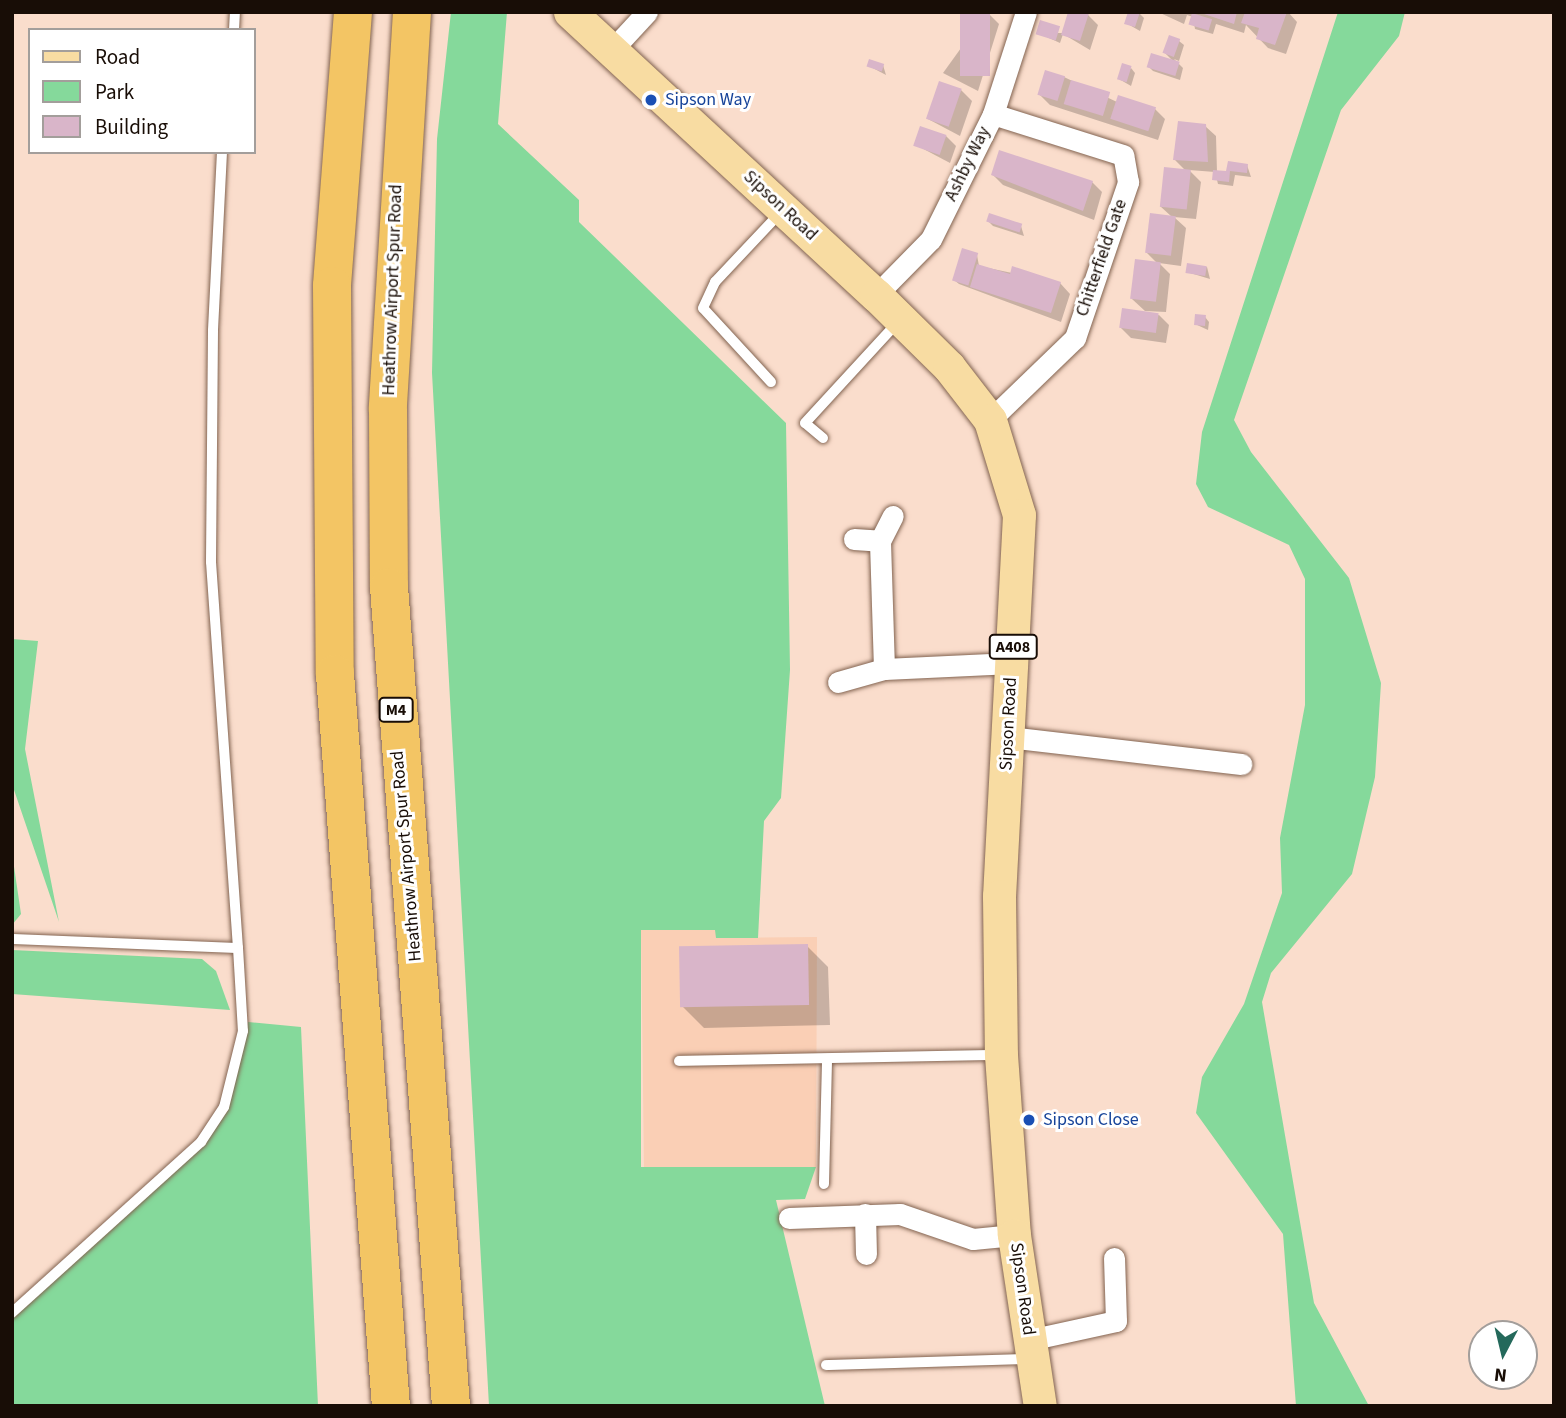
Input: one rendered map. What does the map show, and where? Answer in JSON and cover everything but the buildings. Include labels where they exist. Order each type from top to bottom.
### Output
[{"type":"highway","points":[[354,12],[332,286],[335,674],[391,1406]]},
{"type":"highway","name":"Heathrow Airport Spur Road","points":[[412,12],[389,396],[389,587],[452,1406]]},
{"type":"main road","name":"Sipson Road","points":[[570,12],[876,295],[899,321],[949,367],[990,419],[1019,515],[999,896],[1001,1055],[1014,1236],[1040,1406]]},
{"type":"street","points":[[611,51],[647,12]]},
{"type":"street","name":"Ashby Way","points":[[876,295],[931,239],[993,114],[1026,12]]},
{"type":"street","name":"Chitterfield Gate","points":[[990,419],[1075,338],[1128,181],[1124,155],[993,114]]},
{"type":"street","points":[[884,669],[880,541],[893,516]]},
{"type":"street","points":[[854,539],[880,541]]},
{"type":"street","points":[[838,682],[884,669],[1012,663]]},
{"type":"street","points":[[1008,737],[1241,764]]},
{"type":"street","points":[[865,1214],[866,1254]]},
{"type":"street","points":[[789,1218],[900,1214],[973,1239],[1014,1236]]},
{"type":"street","points":[[1030,1350],[1116,1321],[1114,1258]]},
{"type":"lane","points":[[12,1314],[201,1142],[220,1115],[243,1031],[211,562],[222,154]]},
{"type":"lane","points":[[771,382],[703,308],[715,282],[783,209]]},
{"type":"lane","points":[[823,438],[805,423],[899,321]]},
{"type":"lane","points":[[12,939],[238,948]]},
{"type":"lane","points":[[679,1061],[827,1061],[1001,1055]]},
{"type":"lane","points":[[824,1184],[827,1061]]},
{"type":"lane","points":[[826,1365],[1030,1350]]},
{"type":"shaded area","points":[[641,930],[716,930],[716,938],[817,937],[816,1167],[644,1168]]},
{"type":"green space","points":[[451,12],[507,12],[498,124],[579,200],[579,222],[786,423],[790,670],[781,798],[764,821],[758,938],[716,938],[715,930],[641,930],[641,1167],[816,1167],[805,1199],[776,1200],[825,1406],[489,1406],[432,373],[437,139]]},
{"type":"green space","points":[[1338,12],[1405,12],[1399,36],[1341,110],[1234,420],[1251,452],[1349,578],[1381,683],[1375,777],[1352,874],[1271,973],[1262,1002],[1314,1303],[1369,1406],[1296,1406],[1283,1234],[1196,1113],[1202,1077],[1244,1004],[1282,893],[1280,838],[1305,705],[1305,579],[1289,545],[1208,507],[1196,484],[1202,432]]},
{"type":"green space","points":[[12,639],[38,641],[25,749],[59,922],[12,784]]},
{"type":"green space","points":[[12,853],[21,914],[12,925]]},
{"type":"green space","points":[[12,950],[202,959],[216,971],[230,1010],[12,994]]},
{"type":"green space","points":[[248,1022],[301,1027],[318,1406],[12,1406],[12,1319],[227,1112]]},
{"type":"place","name":"Sipson Way","points":[[651,100]]},
{"type":"place","name":"Sipson Close","points":[[1029,1120]]}]
